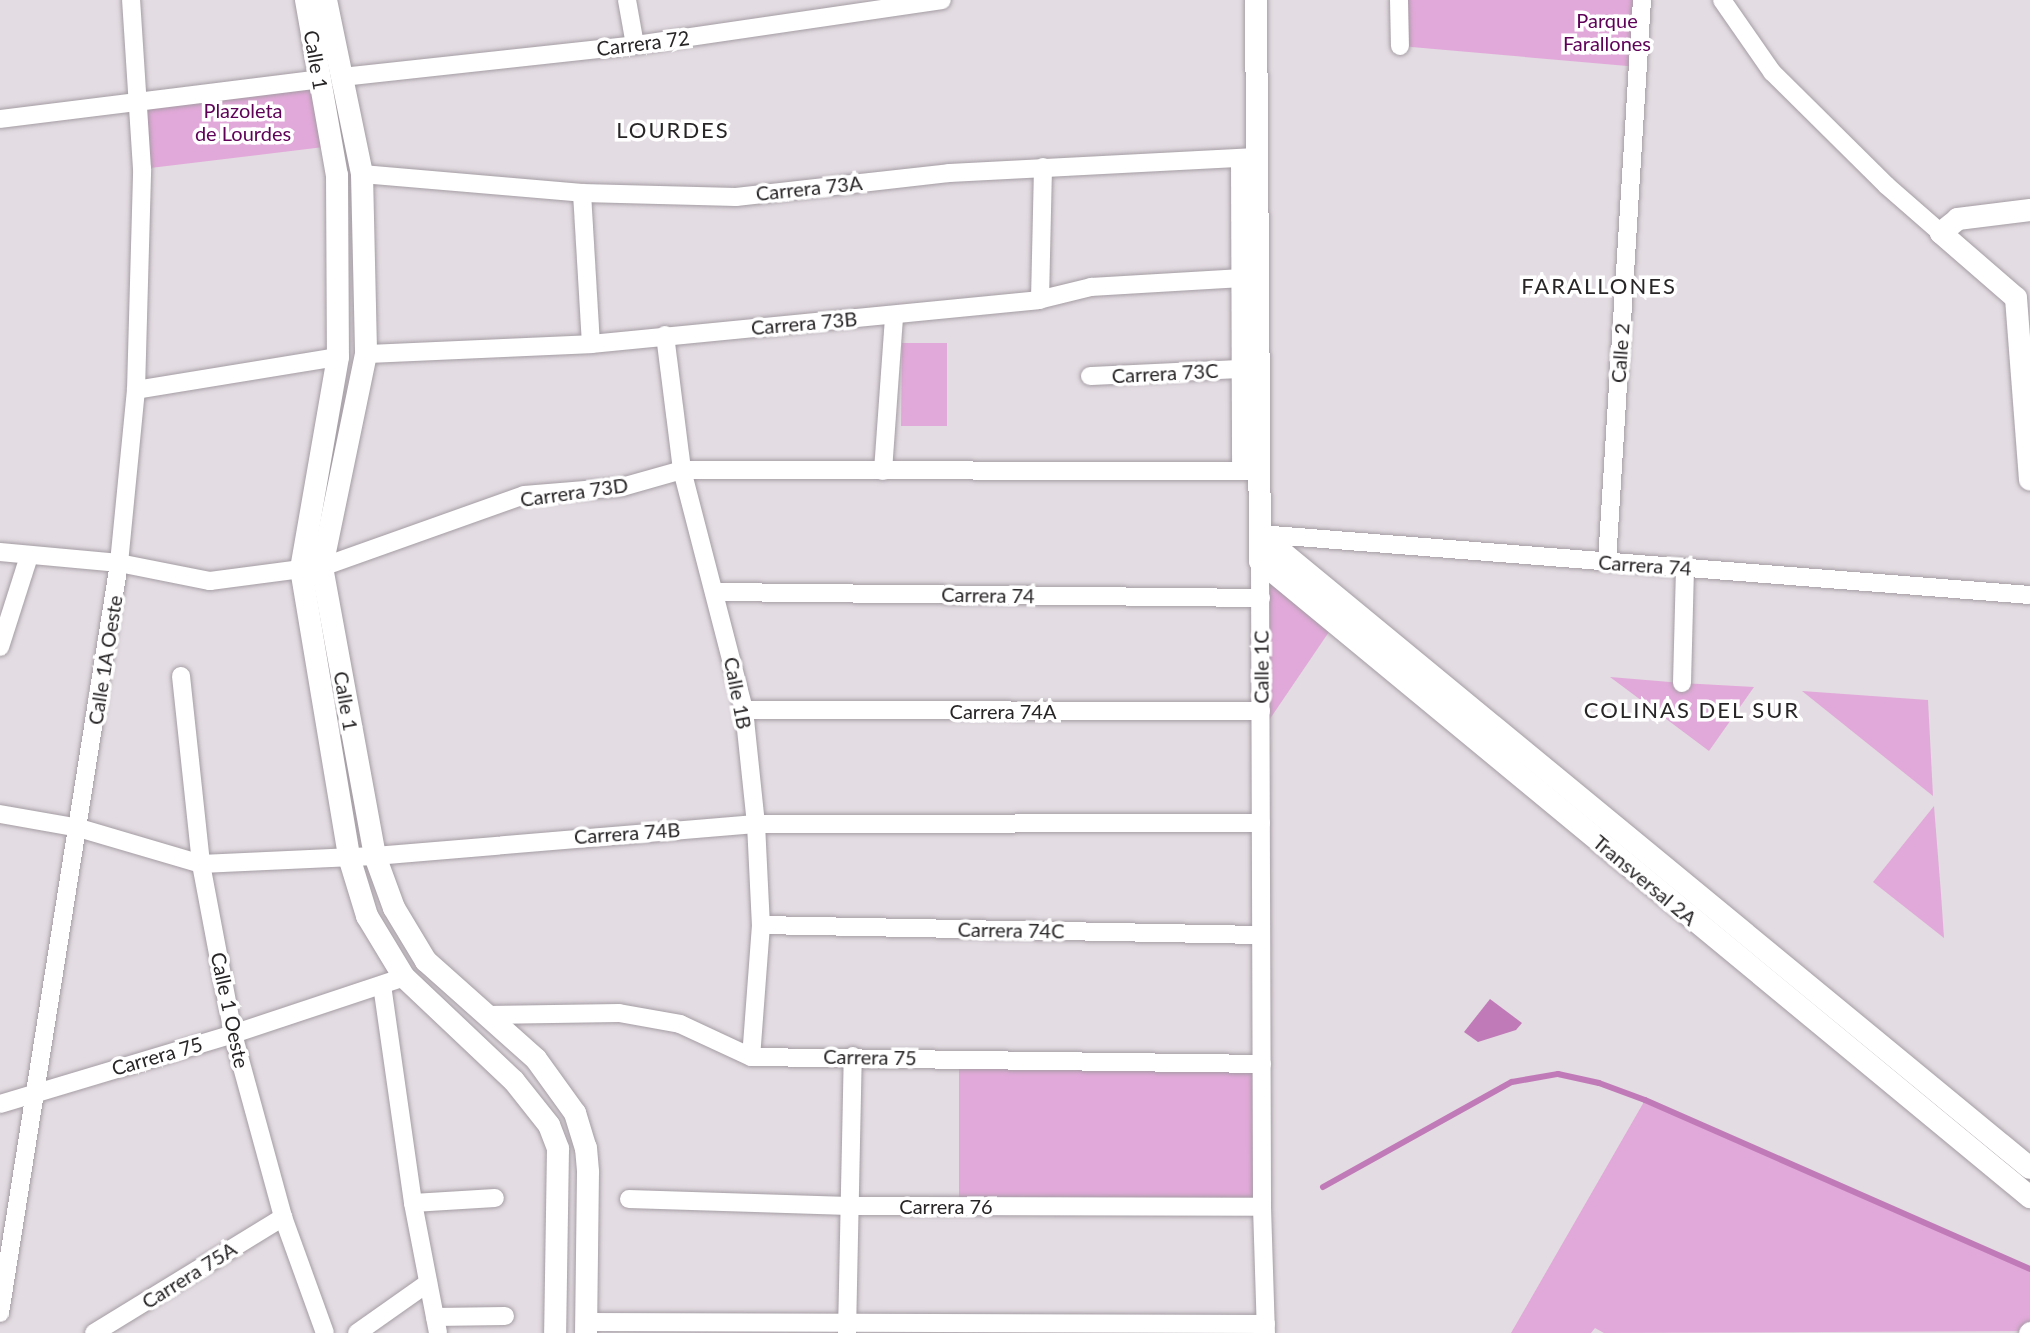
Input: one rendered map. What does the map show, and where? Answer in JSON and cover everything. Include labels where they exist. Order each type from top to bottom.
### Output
[{"type":"street","name":"Calle 1A Oeste","points":[[0,1313],[119,563],[136,390],[140,101],[131,0]]},
{"type":"street","name":"Calle 1","points":[[306,0],[337,175],[338,357],[311,568],[349,857],[367,916],[404,977],[514,1081],[549,1125],[558,1149],[555,1333]]},
{"type":"street","name":"Calle 1","points":[[326,0],[362,174],[366,354],[311,568],[375,856],[394,908],[426,961],[536,1059],[575,1113],[588,1172],[586,1327]]},
{"type":"street","points":[[627,0],[635,45]]},
{"type":"street","name":"Carrera 72","points":[[342,77],[635,45],[942,0]]},
{"type":"street","name":"Calle 1C","points":[[1256,0],[1249,157],[1250,471],[1260,534],[1262,1207],[1266,1328]]},
{"type":"street","points":[[1399,0],[1400,46]]},
{"type":"street","name":"Calle 2","points":[[1607,562],[1642,0]]},
{"type":"street","points":[[1722,0],[1772,72],[1886,185],[2016,298],[2030,479]]},
{"type":"street","points":[[0,119],[319,79]]},
{"type":"street","points":[[1249,157],[1242,278],[1241,369],[1250,471]]},
{"type":"street","name":"Carrera 73A","points":[[362,174],[582,193],[736,197],[949,173],[1249,157]]},
{"type":"street","points":[[1040,300],[1043,167]]},
{"type":"street","points":[[582,193],[591,344]]},
{"type":"street","points":[[1941,233],[1958,219],[2030,210]]},
{"type":"street","name":"Carrera 73B","points":[[366,354],[591,344],[1040,300],[1091,287],[1242,278]]},
{"type":"street","points":[[883,471],[894,316]]},
{"type":"street","name":"Calle 1B","points":[[665,335],[682,470],[716,592],[744,710],[756,824],[761,925],[751,1057]]},
{"type":"street","points":[[136,390],[338,357]]},
{"type":"street","name":"Carrera 73C","points":[[1090,376],[1241,369]]},
{"type":"street","name":"Carrera 73D","points":[[0,552],[119,563],[210,581],[311,568],[524,495],[622,487],[682,470],[1250,471]]},
{"type":"street","name":"Carrera 74","points":[[1260,534],[2030,595]]},
{"type":"street","name":"Transversal 2A","points":[[1260,534],[2030,1168]]},
{"type":"street","points":[[0,647],[29,556]]},
{"type":"street","name":"Transversal 2A","points":[[1260,561],[2030,1197]]},
{"type":"street","points":[[1682,683],[1685,568]]},
{"type":"street","name":"Carrera 74","points":[[716,592],[1261,598]]},
{"type":"street","name":"Calle 1 Oeste","points":[[181,676],[201,864],[233,1034],[283,1217],[325,1333]]},
{"type":"street","name":"Carrera 74A","points":[[744,710],[1261,711]]},
{"type":"street","name":"Carrera 74B","points":[[0,814],[79,828],[201,864],[375,856],[756,824],[1261,823]]},
{"type":"street","name":"Carrera 74C","points":[[761,925],[1261,935]]},
{"type":"street","name":"Carrera 75","points":[[0,1104],[233,1034],[404,977]]},
{"type":"street","points":[[382,985],[413,1203],[436,1325],[505,1316]]},
{"type":"street","name":"Carrera 75","points":[[487,1015],[619,1013],[680,1024],[751,1057],[1262,1064]]},
{"type":"street","points":[[846,1328],[853,1056]]},
{"type":"street","points":[[413,1203],[495,1198]]},
{"type":"street","name":"Carrera 76","points":[[629,1199],[849,1206],[1262,1207]]},
{"type":"street","name":"Carrera 75A","points":[[94,1333],[283,1217]]},
{"type":"street","points":[[357,1333],[428,1283]]},
{"type":"street","points":[[586,1327],[1266,1328]]},
{"type":"green space","name":"Parque Farallones","points":[[1399,0],[1642,0],[1639,67],[1400,46]]},
{"type":"green space","name":"Plazoleta de Lourdes","points":[[319,79],[332,146],[142,169],[140,101]]},
{"type":"green space","points":[[902,343],[947,343],[947,426],[901,426]]},
{"type":"green space","points":[[1260,561],[1335,623],[1261,732]]},
{"type":"green space","points":[[1610,677],[1682,683],[1754,687],[1709,751]]},
{"type":"green space","points":[[1802,691],[1928,700],[1933,796]]},
{"type":"green space","points":[[1934,806],[1941,894],[1944,938],[1873,882]]},
{"type":"green space","points":[[959,1058],[1262,1064],[1262,1207],[959,1206]]},
{"type":"green space","points":[[1645,1100],[2030,1269],[2030,1331],[1604,1333],[1595,1328],[1591,1333],[1511,1333]]},
{"type":"shaded area","points":[[1490,999],[1522,1023],[1516,1030],[1478,1042],[1464,1032]]},
{"type":"waterway","points":[[1323,1187],[1512,1082],[1558,1074],[1599,1083],[1645,1100],[2030,1269]]},
{"type":"district","name":"LOURDES","points":[[673,130]]},
{"type":"district","name":"FARALLONES","points":[[1599,286]]},
{"type":"district","name":"COLINAS DEL SUR","points":[[1692,710]]}]
